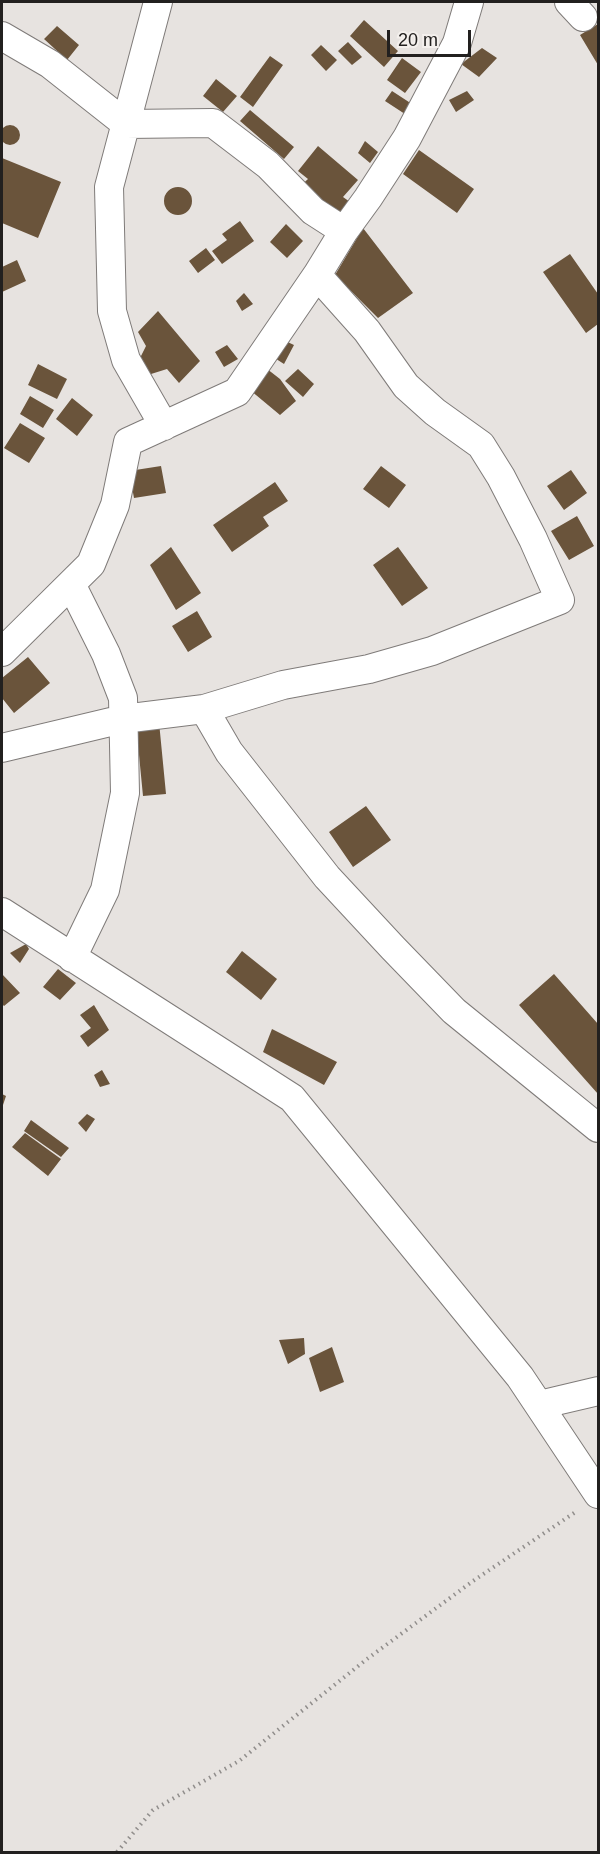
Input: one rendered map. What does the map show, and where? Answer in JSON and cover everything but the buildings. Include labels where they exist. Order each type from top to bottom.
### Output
[{"type":"street","points":[[158,2],[109,187],[112,311],[126,360],[164,426]]},
{"type":"street","points":[[2,652],[91,564],[115,505],[128,442],[237,392],[407,138],[457,43],[470,2]]},
{"type":"street","points":[[2,36],[50,64],[126,124],[213,123],[268,165],[313,210],[344,231]]},
{"type":"street","points":[[2,748],[123,719],[204,709],[283,685],[369,669],[432,651],[560,600],[527,528],[501,477],[481,445],[435,412],[406,386],[367,331],[317,275]]},
{"type":"street","points":[[70,584],[106,654],[123,698],[125,793],[105,890],[72,958]]},
{"type":"street","points":[[204,709],[229,752],[320,868],[393,948],[454,1011],[598,1128]]},
{"type":"street","points":[[2,912],[292,1098],[520,1377],[598,1494]]},
{"type":"street","points":[[539,1405],[598,1390]]},
{"type":"path","points":[[117,1852],[153,1810],[239,1761],[367,1659],[473,1581],[561,1522],[598,1494]]}]
